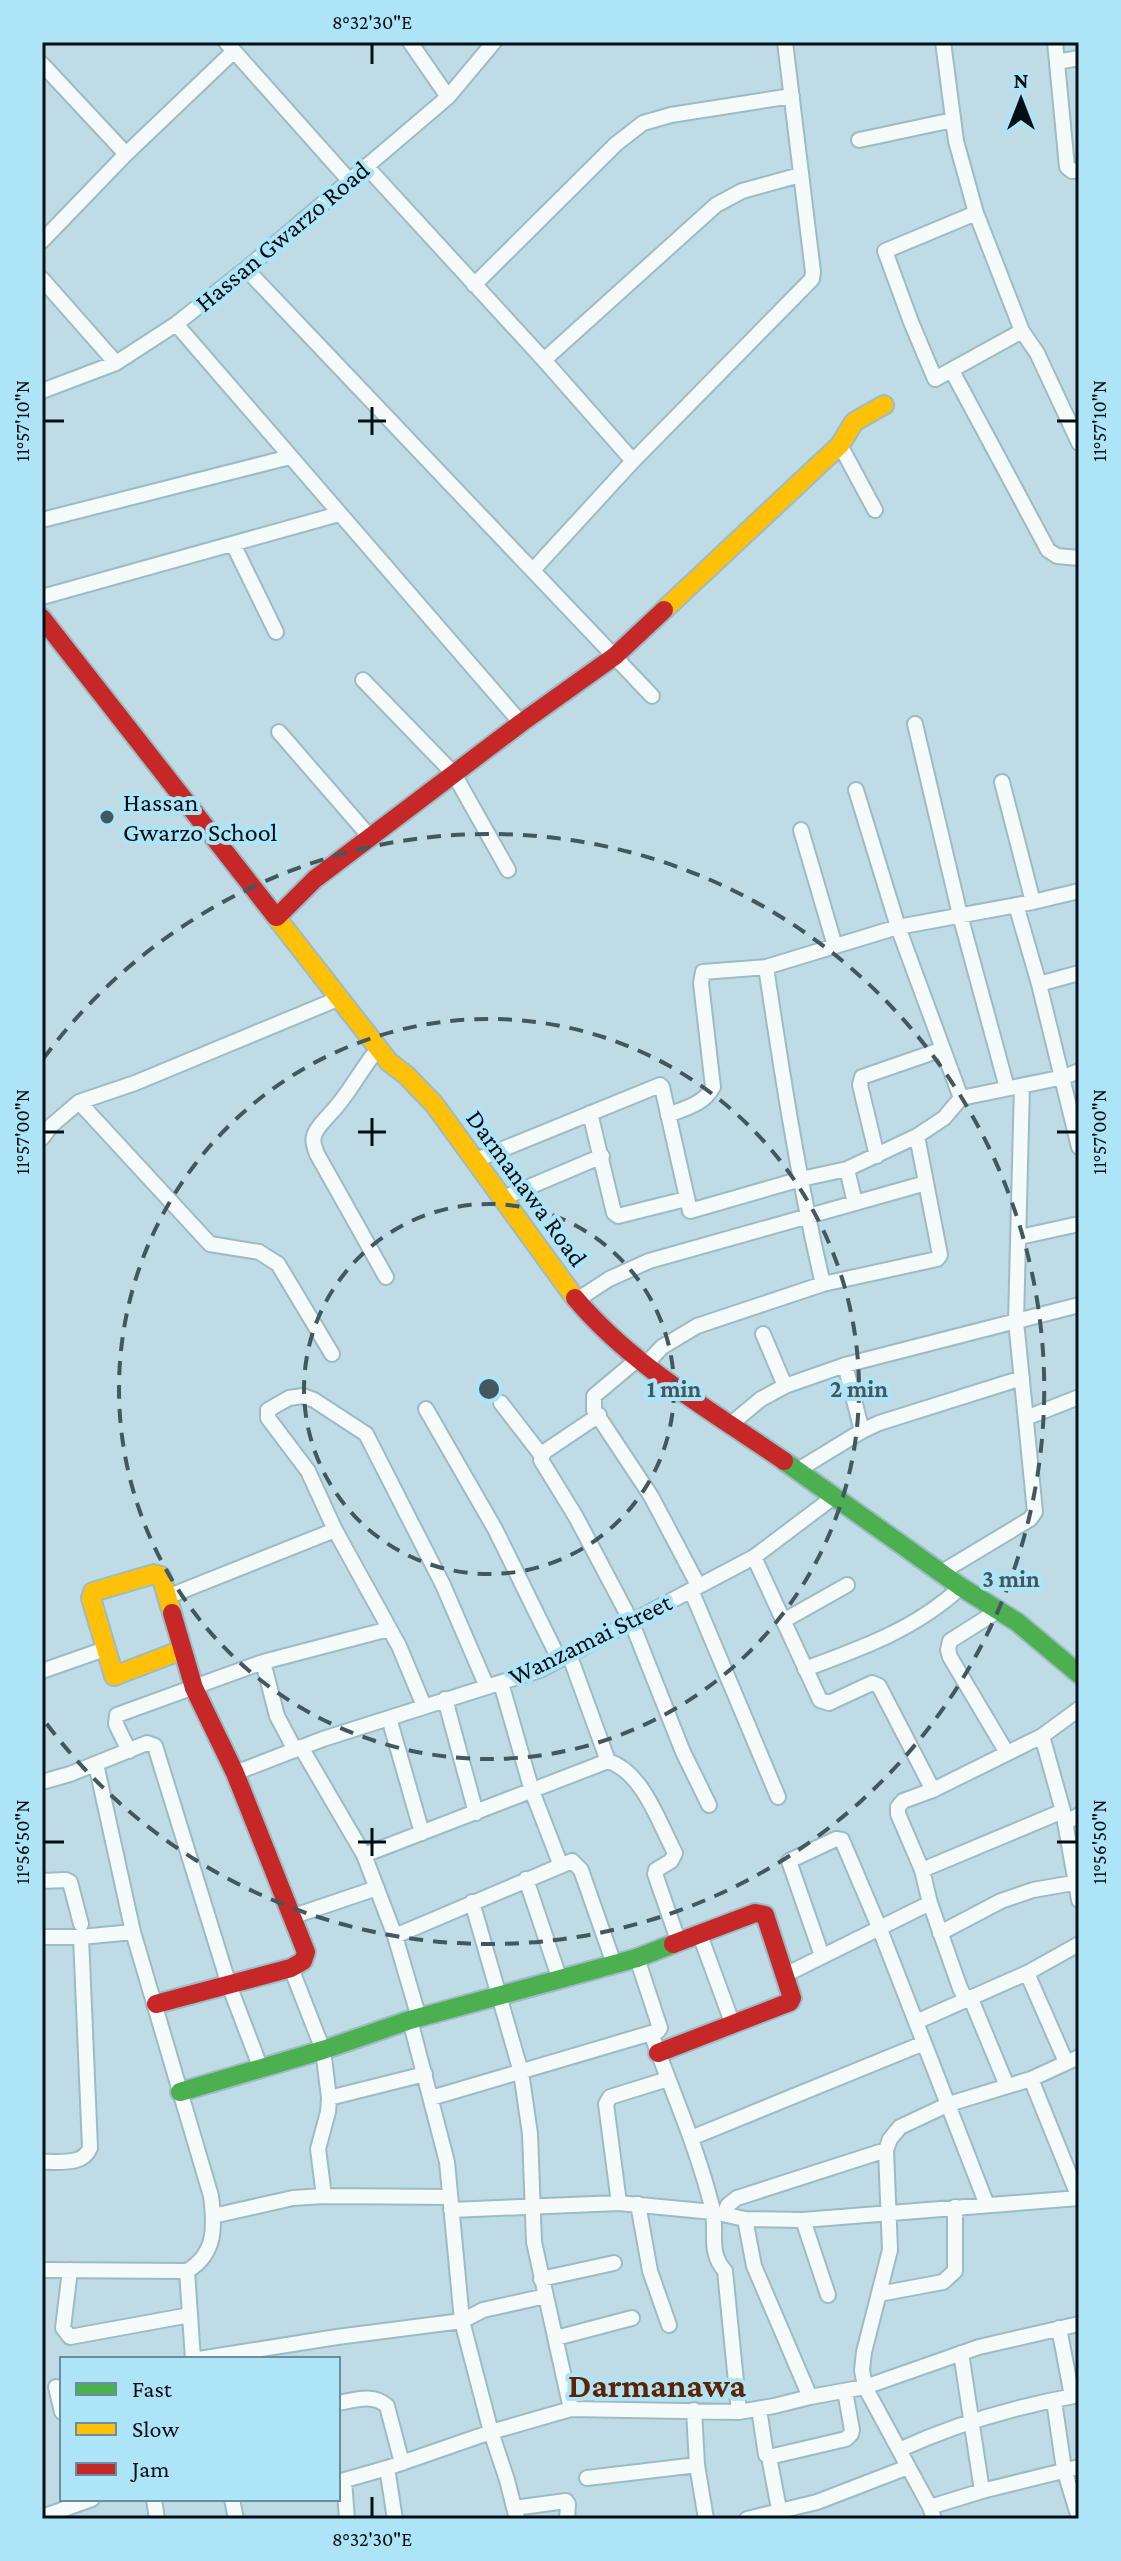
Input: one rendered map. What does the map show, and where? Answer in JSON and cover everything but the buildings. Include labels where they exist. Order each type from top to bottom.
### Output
[{"type":"street","points":[[410,42],[448,97]]},
{"type":"street","name":"Hassan Gwarzo Road","points":[[42,391],[116,363],[176,324],[246,269],[448,97],[494,42]]},
{"type":"street","points":[[533,570],[633,461],[812,279],[785,42]]},
{"type":"street","points":[[943,42],[956,141],[976,213],[1022,331],[1043,366],[1079,443]]},
{"type":"street","points":[[1055,42],[1067,167],[1072,171],[1079,170]]},
{"type":"street","points":[[42,241],[230,46],[348,179]]},
{"type":"street","points":[[1057,62],[1079,58]]},
{"type":"street","points":[[42,64],[126,154]]},
{"type":"street","points":[[474,285],[616,144],[643,123],[671,115],[792,96]]},
{"type":"street","points":[[859,140],[953,120]]},
{"type":"street","points":[[366,166],[633,461]]},
{"type":"street","points":[[544,360],[716,205],[742,191],[800,175]]},
{"type":"street","points":[[976,213],[885,252],[934,378],[1022,331]]},
{"type":"street","points":[[246,269],[652,696]]},
{"type":"street","points":[[42,279],[116,363]]},
{"type":"street","points":[[176,324],[521,723]]},
{"type":"street","points":[[952,371],[1048,550],[1070,559],[1079,558]]},
{"type":"street","points":[[277,917],[315,879],[615,656],[840,445],[854,422],[884,405]]},
{"type":"street","points":[[840,445],[875,510]]},
{"type":"street","points":[[42,520],[290,457]]},
{"type":"street","points":[[42,597],[339,514]]},
{"type":"street","points":[[233,544],[276,632]]},
{"type":"street","name":"Darmanawa Road","points":[[42,618],[383,1056],[434,1104],[577,1300],[610,1336],[642,1362],[961,1587],[1037,1637],[1079,1674]]},
{"type":"street","points":[[363,680],[454,774],[508,870]]},
{"type":"street","points":[[915,724],[960,915],[1014,1087],[1020,1237],[1016,1321],[1035,1512],[1034,1516],[942,1572]]},
{"type":"street","points":[[279,732],[370,837]]},
{"type":"street","points":[[1002,782],[1033,902]]},
{"type":"street","points":[[856,790],[898,927],[961,1098]]},
{"type":"street","points":[[801,830],[835,946]]},
{"type":"street","points":[[668,1115],[700,1102],[713,1087],[701,983],[703,972],[766,967],[898,927],[1079,891]]},
{"type":"street","points":[[1016,905],[1064,1077],[1079,1147]]},
{"type":"street","points":[[766,967],[807,1216],[823,1284]]},
{"type":"street","points":[[1039,984],[1079,973]]},
{"type":"street","points":[[42,1138],[79,1102],[135,1083],[340,998]]},
{"type":"street","points":[[877,1156],[860,1080],[943,1049]]},
{"type":"street","points":[[383,1056],[365,1064],[345,1098],[314,1135],[313,1143],[386,1277]]},
{"type":"street","points":[[476,1160],[660,1085],[690,1211],[847,1169],[917,1136],[944,1118],[961,1098],[1064,1077],[1079,1071]]},
{"type":"street","points":[[79,1102],[210,1244],[259,1252],[278,1264],[332,1354]]},
{"type":"street","points":[[590,1113],[614,1213],[618,1216],[686,1199]]},
{"type":"street","points":[[778,1797],[694,1588],[651,1496],[594,1410],[594,1396],[697,1326],[823,1284],[937,1259],[940,1255],[917,1136]]},
{"type":"street","points":[[503,1198],[602,1156]]},
{"type":"street","points":[[847,1169],[855,1203]]},
{"type":"street","points":[[577,1300],[609,1279],[649,1261],[926,1183]]},
{"type":"street","points":[[1020,1237],[1079,1224]]},
{"type":"street","points":[[731,1424],[761,1399],[785,1386],[845,1365],[1079,1305]]},
{"type":"street","points":[[763,1334],[785,1386]]},
{"type":"street","points":[[845,1365],[862,1431]]},
{"type":"street","points":[[798,1470],[879,1423],[1022,1378]]},
{"type":"street","points":[[424,1706],[389,1629],[335,1530],[308,1471],[268,1418],[268,1410],[289,1398],[303,1396],[314,1400],[366,1434],[494,1685],[561,1866]]},
{"type":"street","points":[[1026,1418],[1079,1397]]},
{"type":"street","points":[[501,1403],[542,1456],[541,1460],[576,1517],[631,1621],[683,1752],[709,1805]]},
{"type":"street","points":[[426,1409],[564,1657],[608,1761]]},
{"type":"street","points":[[542,1456],[599,1415]]},
{"type":"street","name":"Wanzamai Street","points":[[235,1773],[298,1748],[540,1670],[754,1557],[835,1496]]},
{"type":"street","points":[[167,1597],[335,1530]]},
{"type":"street","points":[[754,1557],[820,1700],[825,1703],[872,1683],[879,1686],[933,1790]]},
{"type":"street","points":[[156,2004],[291,1968],[304,1962],[306,1952],[235,1773],[194,1688],[167,1597],[158,1574],[93,1592],[91,1598],[112,1674],[118,1676],[182,1650]]},
{"type":"street","points":[[783,1621],[847,1585]]},
{"type":"street","points":[[805,1669],[895,1634],[940,1607],[961,1587]]},
{"type":"street","points":[[999,1610],[950,1641],[948,1650],[1007,1753]]},
{"type":"street","points":[[129,1751],[116,1724],[117,1715],[263,1662],[389,1629]]},
{"type":"street","points":[[42,1671],[105,1649]]},
{"type":"street","points":[[263,1662],[277,1716],[364,1855],[395,1936],[447,2162],[462,2321],[515,2513],[566,2501],[567,2519]]},
{"type":"street","points":[[445,1699],[476,1813]]},
{"type":"street","points":[[1007,2086],[971,1999],[960,1988],[898,1807],[903,1801],[933,1790],[1042,1736],[1079,1709]]},
{"type":"street","points":[[389,1718],[422,1833]]},
{"type":"street","points":[[1042,1736],[1064,1817],[1079,1900]]},
{"type":"street","points":[[42,1782],[147,1743],[155,1746],[229,1985],[261,2069]]},
{"type":"street","points":[[364,1855],[608,1761],[622,1766],[635,1778],[675,1853],[671,1861],[656,1870],[655,1874],[679,1943]]},
{"type":"street","points":[[42,2270],[187,2271],[202,2262],[212,2236],[211,2196],[133,1932],[96,1764]]},
{"type":"street","points":[[922,1870],[1064,1817],[1079,1815]]},
{"type":"street","points":[[822,1956],[789,1864],[790,1859],[836,1839],[842,1840],[879,1927],[987,2205]]},
{"type":"street","points":[[395,1936],[572,1861],[581,1870],[614,1964]]},
{"type":"street","points":[[526,1879],[560,1980]]},
{"type":"street","points":[[42,1881],[70,1882],[81,1930],[90,2148],[87,2157],[81,2160],[42,2162]]},
{"type":"street","points":[[940,1933],[1001,1901],[1033,1890],[1077,1883]]},
{"type":"street","points":[[291,1917],[377,1888]]},
{"type":"street","points":[[472,1902],[521,2072],[530,2134],[534,2242],[571,2409]]},
{"type":"street","points":[[785,1975],[930,1903]]},
{"type":"street","points":[[180,2092],[323,2050],[414,2019],[637,1958],[755,1913],[765,1915],[792,1998],[790,2002],[658,2053]]},
{"type":"street","points":[[42,1937],[81,1930],[133,1932]]},
{"type":"street","points":[[700,1935],[733,2025]]},
{"type":"street","points":[[916,2022],[1027,1973],[1079,1944]]},
{"type":"street","points":[[431,2098],[660,2028],[637,1958]]},
{"type":"street","points":[[291,1968],[323,2050],[329,2098],[318,2149],[324,2196]]},
{"type":"street","points":[[1027,1973],[1072,2060],[1031,2079],[949,2104],[900,2127],[890,2139],[886,2150],[890,2250],[862,2370],[865,2387],[932,2513],[982,2491],[1079,2467]]},
{"type":"street","points":[[651,2033],[719,2213]]},
{"type":"street","points":[[691,2138],[924,2043]]},
{"type":"street","points":[[329,2098],[425,2074]]},
{"type":"street","points":[[619,2203],[606,2104],[610,2097],[668,2079]]},
{"type":"street","points":[[213,2216],[293,2198],[324,2196],[534,2206],[619,2203],[719,2213],[745,2219],[803,2220],[1079,2198],[1031,2079]]},
{"type":"street","points":[[739,2412],[725,2271],[712,2241],[719,2213],[737,2198],[886,2150]]},
{"type":"street","points":[[638,2204],[650,2271],[669,2325]]},
{"type":"street","points":[[879,2294],[943,2282],[951,2277],[955,2271],[955,2207]]},
{"type":"street","points":[[745,2219],[754,2266],[810,2397]]},
{"type":"street","points":[[803,2220],[828,2295]]},
{"type":"street","points":[[541,2279],[614,2263]]},
{"type":"street","points":[[70,2270],[63,2328],[70,2337],[190,2315]]},
{"type":"street","points":[[187,2271],[196,2357]]},
{"type":"street","points":[[210,2357],[462,2321],[483,2310],[546,2296]]},
{"type":"street","points":[[556,2338],[632,2318]]},
{"type":"street","points":[[347,2519],[341,2482],[571,2409],[739,2412],[759,2409],[865,2387],[961,2353],[1079,2324]]},
{"type":"street","points":[[899,2450],[929,2436],[973,2422],[1076,2396],[1059,2328]]},
{"type":"street","points":[[961,2353],[982,2491]]},
{"type":"street","points":[[53,2387],[60,2406]]},
{"type":"street","points":[[769,2457],[846,2439],[852,2430],[845,2391]]},
{"type":"street","points":[[340,2403],[373,2397],[382,2401],[387,2406],[402,2463]]},
{"type":"street","points":[[1054,2401],[1064,2469],[1079,2518]]},
{"type":"street","points":[[759,2409],[779,2509]]},
{"type":"street","points":[[694,2410],[697,2465],[706,2519]]},
{"type":"street","points":[[587,2478],[697,2465]]},
{"type":"street","points":[[747,2519],[817,2502],[908,2467]]},
{"type":"street","points":[[387,2468],[395,2519]]},
{"type":"street","points":[[42,2517],[85,2501]]},
{"type":"traffic: fast","points":[[784,1461],[961,1587],[1017,1622],[1079,1674]]},
{"type":"traffic: fast","points":[[180,2092],[323,2050],[410,2020],[637,1958],[673,1944]]},
{"type":"traffic: slow","points":[[664,610],[840,445],[854,422],[884,405]]},
{"type":"traffic: slow","points":[[276,917],[389,1062],[434,1104],[575,1298]]},
{"type":"traffic: slow","points":[[172,1613],[161,1576],[154,1574],[93,1592],[91,1598],[114,1676],[182,1650]]},
{"type":"traffic: jam","points":[[277,917],[315,879],[615,656],[664,610]]},
{"type":"traffic: jam","points":[[42,618],[276,917]]},
{"type":"traffic: jam","points":[[575,1298],[647,1366],[784,1461]]},
{"type":"traffic: jam","points":[[156,2004],[291,1968],[303,1961],[306,1952],[235,1773],[194,1688],[172,1613]]},
{"type":"traffic: jam","points":[[658,2053],[790,2002],[792,1998],[765,1915],[755,1913],[673,1944]]},
{"type":"place","name":"Hassan Gwarzo School","points":[[107,817]]},
{"type":"district","name":"Darmanawa","points":[[657,2385]]}]
